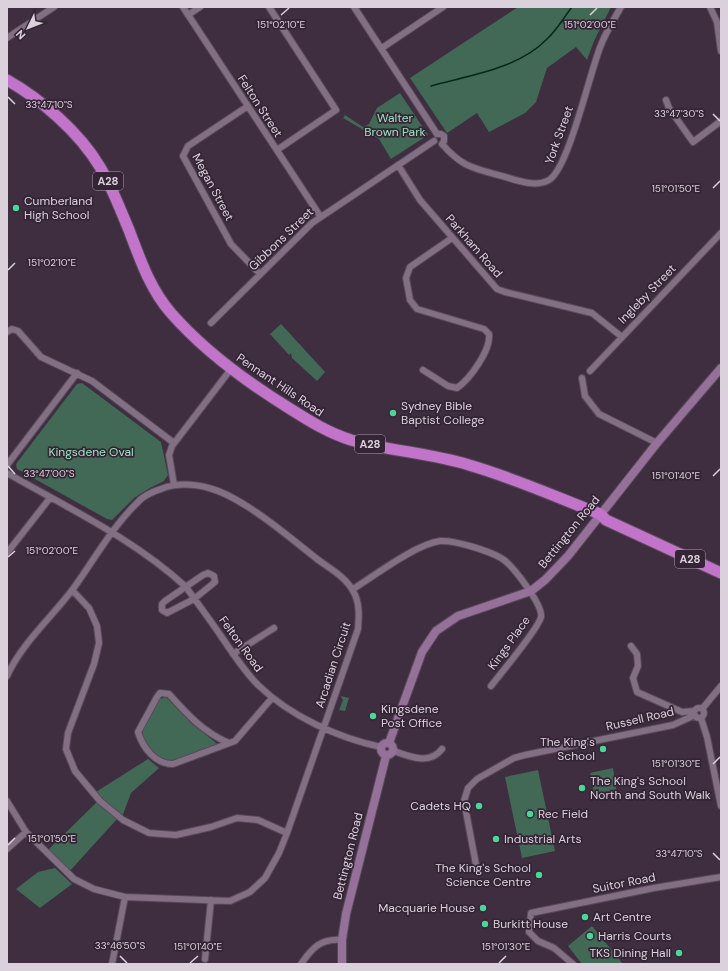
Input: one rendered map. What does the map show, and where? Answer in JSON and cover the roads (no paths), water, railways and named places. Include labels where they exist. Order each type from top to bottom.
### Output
[{"type":"highway","name":"Pennant Hills Road","points":[[7,80],[44,106],[88,149],[111,186],[156,292],[170,311],[189,332],[231,369],[281,403],[335,434],[366,444],[439,456],[515,480],[600,514],[608,514],[721,565]]},
{"type":"highway","name":"Pennant Hills Road","points":[[600,514],[606,520],[721,573]]},
{"type":"main road","name":"Bettington Road","points":[[385,745],[422,652],[436,631],[458,616],[531,591],[557,569],[656,443],[720,373]]},
{"type":"main road","points":[[385,745],[393,746],[390,753],[382,753],[385,745]]},
{"type":"main road","name":"Bettington Road","points":[[342,964],[342,940],[346,914],[390,753]]},
{"type":"street","points":[[7,38],[54,7]]},
{"type":"street","name":"Felton Street","points":[[183,7],[320,216]]},
{"type":"street","points":[[188,15],[200,7]]},
{"type":"street","points":[[269,7],[336,110],[277,150]]},
{"type":"street","points":[[354,7],[437,134]]},
{"type":"street","points":[[382,48],[443,7]]},
{"type":"street","name":"York Street","points":[[442,144],[457,160],[469,167],[528,183],[539,183],[549,180],[556,174],[561,166],[601,45],[621,7]]},
{"type":"street","points":[[710,7],[717,22],[721,51]]},
{"type":"street","points":[[666,100],[669,108],[693,142],[721,121]]},
{"type":"street","name":"Megan Street","points":[[248,106],[188,146],[183,156],[231,244],[260,274]]},
{"type":"street","points":[[437,134],[442,134],[444,136],[445,140],[442,144],[437,144],[434,141],[437,134]]},
{"type":"street","name":"Gibbons Street","points":[[212,323],[320,216],[434,141]]},
{"type":"street","name":"Parkham Road","points":[[398,165],[420,200],[497,289],[592,313],[622,337]]},
{"type":"street","name":"Ingleby Street","points":[[590,371],[721,233]]},
{"type":"street","points":[[423,370],[451,388],[457,388],[479,362],[489,340],[489,334],[484,329],[418,309],[410,300],[406,278],[410,267],[452,238]]},
{"type":"street","points":[[7,332],[10,329],[15,329],[41,357],[92,381],[174,443]]},
{"type":"street","points":[[174,485],[169,455],[174,443],[231,369]]},
{"type":"street","points":[[7,466],[77,373]]},
{"type":"street","points":[[582,378],[585,396],[599,414],[656,443]]},
{"type":"street","name":"Felton Road","points":[[7,473],[148,555],[186,587],[233,654],[257,684],[272,698],[302,718],[324,728],[385,745]]},
{"type":"street","name":"Arcadian Circuit","points":[[7,676],[15,659],[72,590],[112,533],[139,500],[161,489],[174,485],[193,484],[210,488],[229,496],[276,526],[339,575],[353,590],[359,615],[358,629],[287,832],[265,878],[250,892],[230,901],[125,897],[94,889],[74,879],[26,832],[7,801]]},
{"type":"street","points":[[7,553],[50,498]]},
{"type":"street","name":"Kings Place","points":[[353,590],[417,550],[441,541],[452,542],[502,559],[531,591],[540,606],[541,618],[491,686]]},
{"type":"street","points":[[208,573],[214,576],[215,582],[194,599],[167,613],[162,610],[162,604],[203,575],[208,573]]},
{"type":"street","points":[[72,590],[89,608],[97,626],[99,643],[94,664],[76,706],[68,733],[66,749],[75,771],[100,800],[123,820],[149,833],[176,835],[211,827],[237,818],[258,820],[287,832]]},
{"type":"street","points":[[233,654],[274,628]]},
{"type":"street","points":[[631,646],[637,654],[638,666],[633,678],[637,692],[682,712],[704,714],[702,709],[719,691],[721,686]]},
{"type":"street","points":[[229,743],[218,738],[195,722],[169,694],[164,692],[160,693],[157,697],[138,732],[141,743],[149,753],[166,764],[173,764],[235,741],[272,698]]},
{"type":"street","points":[[697,714],[707,738],[721,806]]},
{"type":"street","name":"Russell Road","points":[[477,870],[464,801],[468,788],[478,778],[514,758],[673,725],[697,714]]},
{"type":"street","points":[[390,753],[420,759],[429,759],[437,755],[442,749]]},
{"type":"street","points":[[7,849],[26,832]]},
{"type":"street","name":"Suitor Road","points":[[573,964],[554,948],[538,941],[529,932],[531,913],[654,888],[721,877]]},
{"type":"street","points":[[112,964],[125,897]]},
{"type":"street","points":[[205,959],[211,900]]},
{"type":"street","points":[[301,964],[318,944],[333,939],[342,940]]},
{"type":"waterway","points":[[431,86],[493,70],[522,57],[535,49],[551,35],[572,7]]},
{"type":"place","name":"Cumberland High School","points":[[16,208]]},
{"type":"place","name":"Sydney Bible Baptist College","points":[[393,413]]},
{"type":"place","name":"Kingsdene Post Office","points":[[373,716]]},
{"type":"place","name":"The King's School","points":[[603,749]]},
{"type":"place","name":"The King's School North and South Walk","points":[[582,788]]},
{"type":"place","name":"Cadets HQ","points":[[479,806]]},
{"type":"place","name":"Rec Field","points":[[530,814]]},
{"type":"place","name":"Industrial Arts","points":[[496,839]]},
{"type":"place","name":"The King's School Science Centre","points":[[539,875]]},
{"type":"place","name":"Macquarie House","points":[[483,908]]},
{"type":"place","name":"Art Centre","points":[[585,917]]},
{"type":"place","name":"Burkitt House","points":[[485,924]]},
{"type":"place","name":"Harris Courts","points":[[590,936]]},
{"type":"place","name":"TKS Dining Hall","points":[[679,953]]},
{"type":"park label","name":"Walter Brown Park","points":[[395,125]]},
{"type":"park label","name":"Kingsdene Oval","points":[[91,452]]}]
